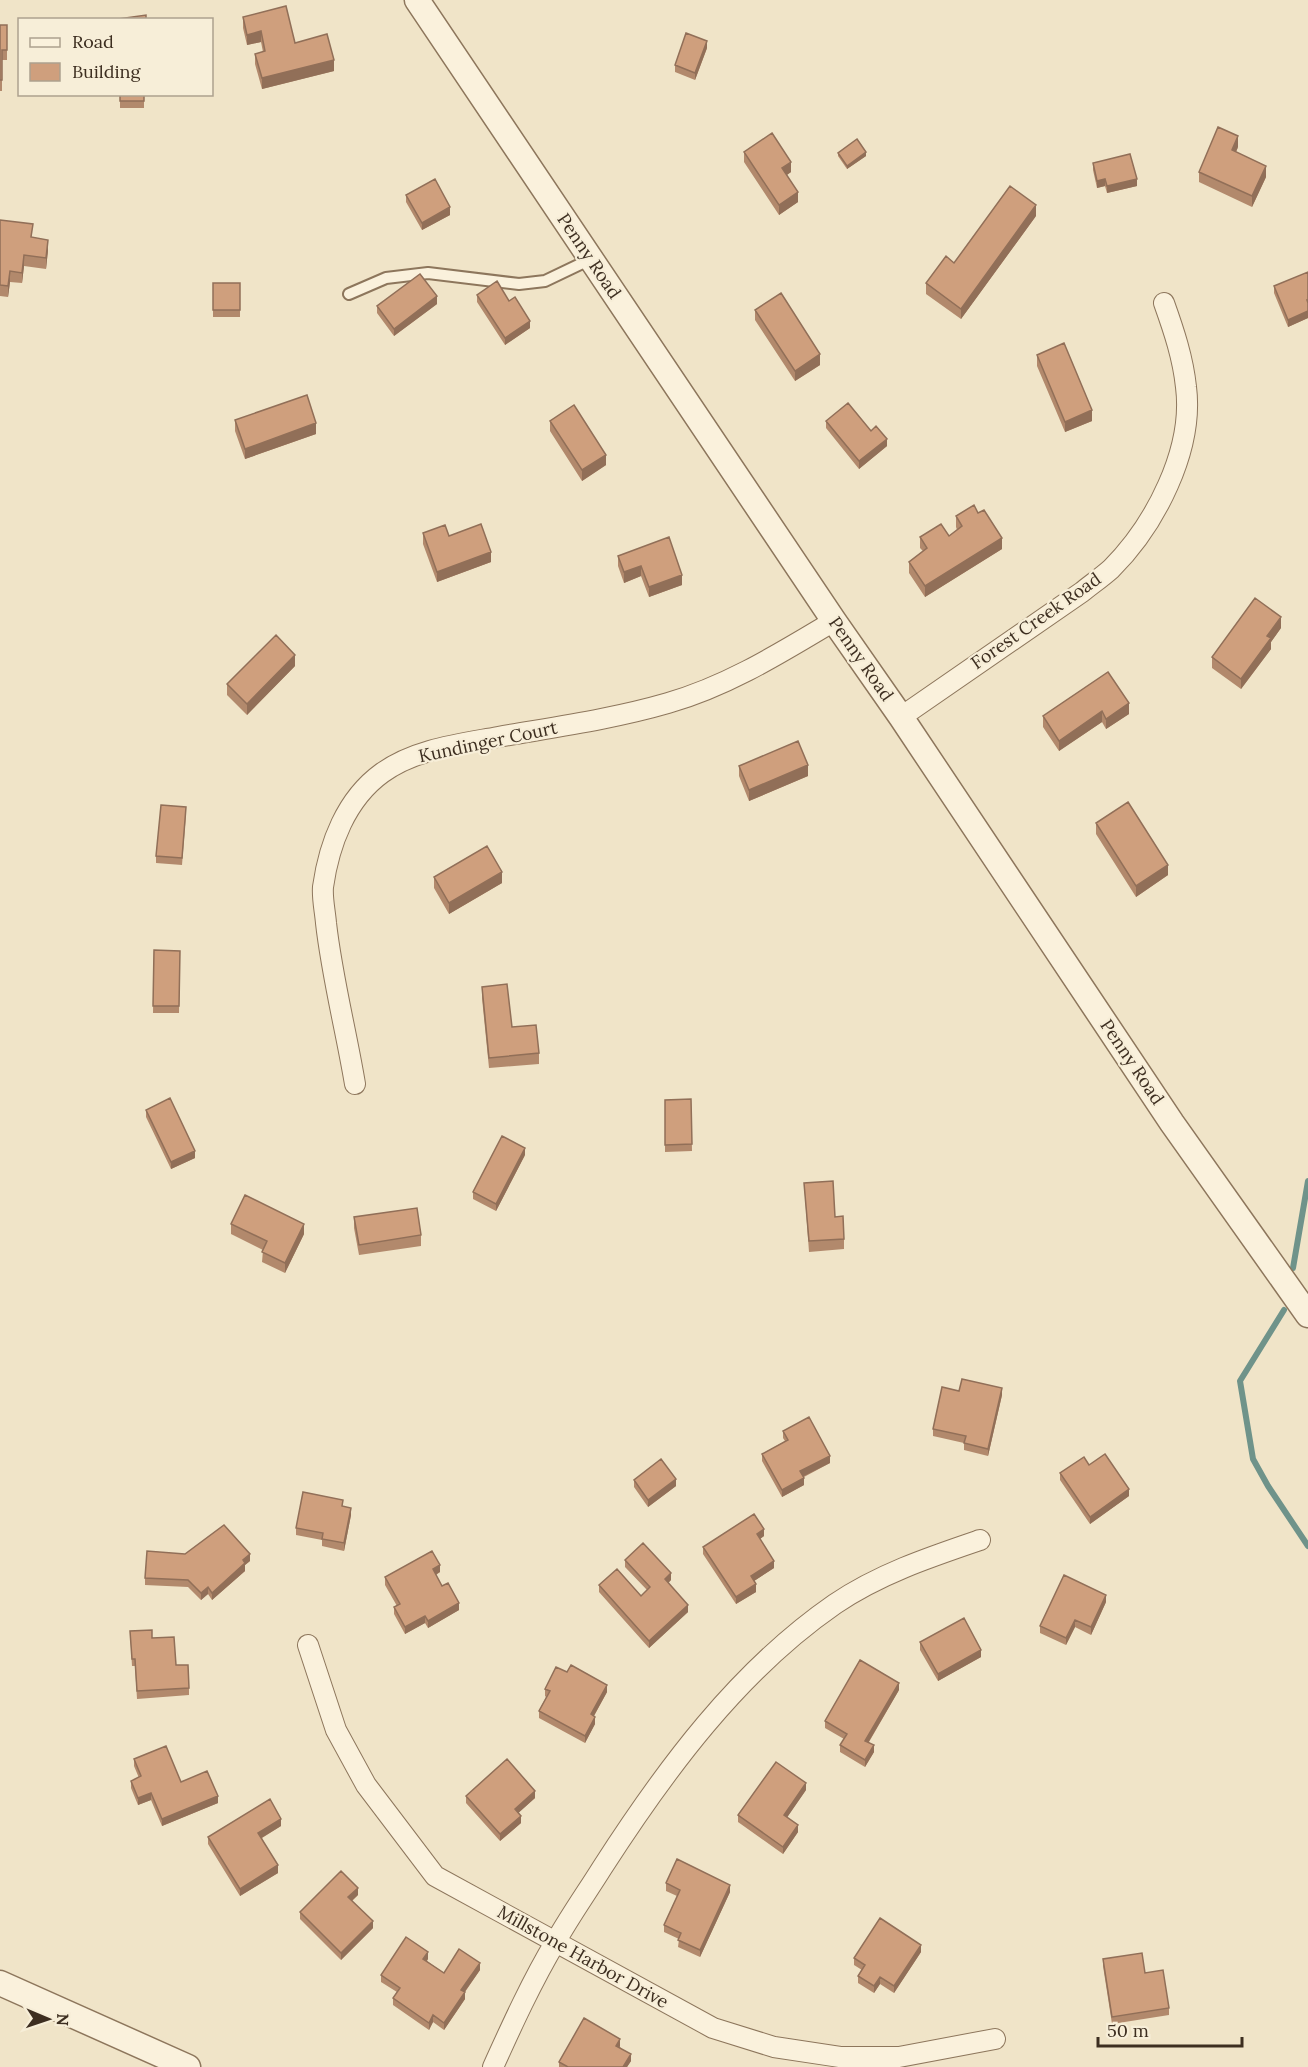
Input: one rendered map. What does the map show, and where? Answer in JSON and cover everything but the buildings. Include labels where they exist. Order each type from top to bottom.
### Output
[{"type":"street","name":"Penny Road","points":[[417,0],[1186,1142],[1308,1315]]},
{"type":"street","name":"Forest Creek Road","points":[[901,717],[1082,592],[1110,569],[1133,544],[1175,472],[1186,430],[1187,390],[1180,351],[1164,303]]},
{"type":"street","name":"Kundinger Court","points":[[355,1084],[344,1019],[329,954],[323,889],[332,844],[353,802],[367,786],[382,772],[404,760],[447,746],[622,715],[670,703],[727,681],[776,656],[834,621]]},
{"type":"street","points":[[493,2067],[555,1941],[635,1817],[681,1756],[737,1690],[783,1645],[837,1603],[908,1564],[980,1539]]},
{"type":"street","name":"Millstone Harbor Drive","points":[[308,1645],[336,1730],[366,1785],[435,1876],[713,2028],[774,2047],[840,2057],[900,2057],[995,2039]]},
{"type":"street","points":[[0,1983],[188,2067]]},
{"type":"lane","points":[[349,294],[386,278],[428,273],[519,284],[544,281],[591,259]]},
{"type":"waterway","points":[[1293,1268],[1308,1181]]},
{"type":"waterway","points":[[1284,1310],[1240,1381],[1253,1459],[1308,1546]]}]
